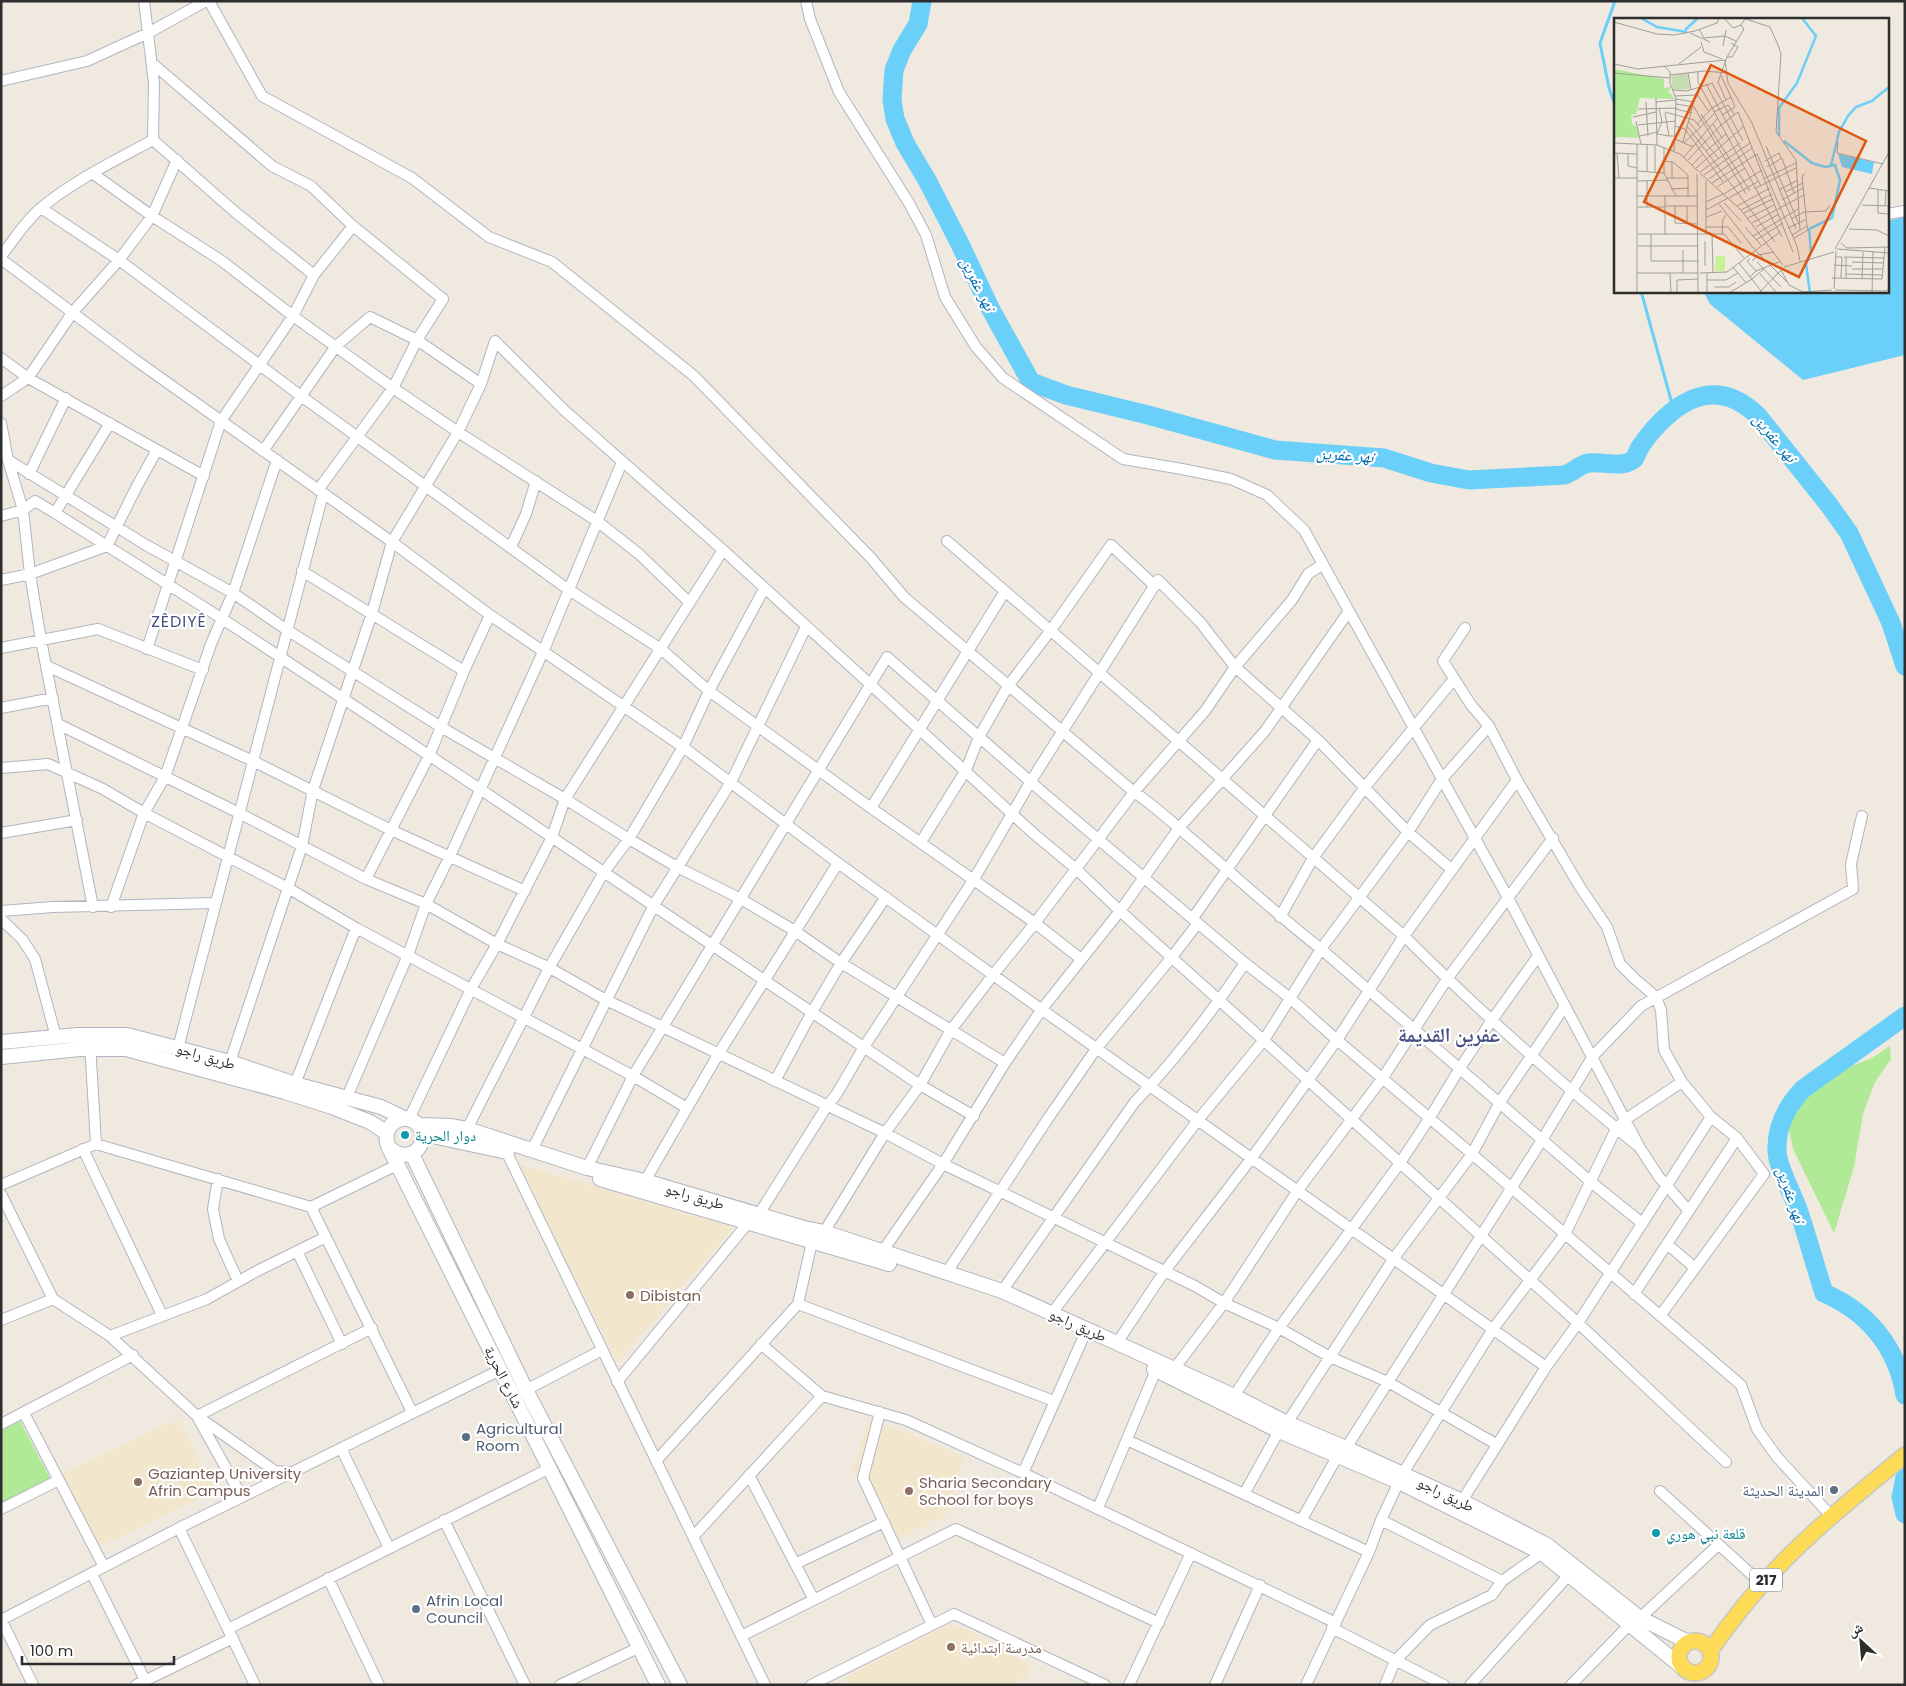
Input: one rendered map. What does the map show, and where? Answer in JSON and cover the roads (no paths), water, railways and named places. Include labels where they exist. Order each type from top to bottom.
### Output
[{"type":"main road","name":"طريق راجو","points":[[1,1042],[89,1034],[127,1035],[230,1062],[296,1084],[381,1107],[414,1124],[506,1151],[754,1218],[824,1232],[1002,1291],[1234,1396],[1283,1427]]},
{"type":"main road","name":"طريق راجو","points":[[1,1057],[126,1049],[267,1087],[332,1107],[370,1122],[387,1133]]},
{"type":"main road","points":[[393,1123],[414,1124],[422,1144],[412,1154],[400,1155],[391,1149],[387,1141],[387,1133],[393,1123]]},
{"type":"main road","name":"طريق راجو","points":[[414,1124],[467,1129],[587,1168],[645,1181],[754,1218],[812,1242],[987,1294],[1401,1478],[1544,1549],[1569,1575],[1634,1622],[1688,1642]]},
{"type":"main road","name":"شارع الحرية","points":[[391,1149],[658,1685]]},
{"type":"main road","name":"شارع الحرية","points":[[412,1154],[526,1390],[680,1685]]},
{"type":"main road","points":[[472,1313],[486,1307]]},
{"type":"main road","points":[[531,1430],[544,1423]]},
{"type":"main road","name":"217","points":[[1710,1651],[1762,1584],[1796,1549],[1905,1455]]},
{"type":"main road","name":"طريق راجو","points":[[1401,1478],[1462,1501],[1544,1549],[1634,1622],[1682,1667]]},
{"type":"main road","points":[[1688,1642],[1701,1642],[1710,1651],[1711,1663],[1702,1678],[1690,1673],[1679,1662],[1679,1653],[1688,1642]]},
{"type":"street","points":[[144,1],[154,84],[153,140]]},
{"type":"street","points":[[1,81],[87,61],[148,33],[207,1],[262,96],[412,178],[489,237],[552,262],[694,376],[871,558],[904,596],[1008,686],[1227,868],[1280,917],[1500,1102],[1591,1182],[1642,1223]]},
{"type":"street","points":[[806,1],[810,19],[839,92],[909,203],[926,235],[945,297],[976,347],[1002,378],[1123,459],[1231,479],[1267,495],[1304,530],[1507,896],[1640,1148],[1666,1186],[1688,1211]]},
{"type":"street","points":[[152,63],[272,166],[311,186],[353,226],[443,299],[416,340],[393,388],[357,436],[320,492],[287,630],[178,1048]]},
{"type":"street","points":[[153,140],[236,212],[314,275]]},
{"type":"street","points":[[153,140],[92,173],[41,208],[29,220],[1,257],[134,359],[263,452],[392,542],[490,615],[684,747],[838,863],[992,975],[1546,1367]]},
{"type":"street","points":[[1,396],[28,378],[73,312],[119,260],[152,216],[178,160]]},
{"type":"street","points":[[92,173],[152,216],[222,261],[293,316],[393,388],[597,521],[639,554],[689,602]]},
{"type":"street","points":[[41,208],[119,260],[301,396],[569,590],[661,649],[709,691],[871,808],[974,879],[1081,959]]},
{"type":"street","points":[[1888,214],[1905,211]]},
{"type":"street","points":[[147,650],[221,421],[293,316],[314,275],[353,226]]},
{"type":"street","points":[[263,452],[336,346],[370,317],[416,340],[481,384]]},
{"type":"street","points":[[230,1062],[302,846],[313,790],[372,613],[392,542],[458,432],[481,384],[496,341],[564,410],[723,550],[1307,1080],[1578,1322],[1726,1462]]},
{"type":"street","points":[[1,358],[28,378],[204,476]]},
{"type":"street","points":[[29,474],[66,398]]},
{"type":"street","points":[[1,423],[4,450],[23,510],[30,574],[93,907]]},
{"type":"street","points":[[55,513],[110,423]]},
{"type":"street","points":[[1,580],[30,574],[107,546],[157,450]]},
{"type":"street","points":[[8,460],[146,545],[233,593],[287,630],[440,727],[566,799],[677,867],[741,899],[795,931],[841,963],[1006,1064]]},
{"type":"street","points":[[110,907],[144,813],[165,777],[221,618],[233,593],[277,460]]},
{"type":"street","points":[[347,1097],[408,954],[426,904],[450,856],[543,652],[622,462]]},
{"type":"street","points":[[511,547],[526,514],[536,481]]},
{"type":"street","points":[[1,516],[23,510],[35,501],[55,513],[280,656],[920,1085],[974,1116]]},
{"type":"street","points":[[947,541],[1404,936],[1447,980],[1572,1091],[1640,1148]]},
{"type":"street","points":[[922,842],[966,770],[978,737],[1008,686],[1111,546],[1154,586]]},
{"type":"street","points":[[414,1124],[471,989],[497,944],[552,837],[566,799],[723,550]]},
{"type":"street","points":[[824,1232],[885,1133],[920,1085],[951,1030],[992,975],[1035,923],[1134,792],[1177,740],[1205,710],[1235,667],[1292,600],[1308,574],[1323,564]]},
{"type":"street","points":[[302,571],[464,671]]},
{"type":"street","points":[[618,1382],[754,1218],[827,1106],[836,1096],[864,1047],[974,879],[1031,780],[1158,580],[1200,622],[1235,667],[1318,740],[1408,832],[1451,869]]},
{"type":"street","points":[[467,1129],[549,968],[604,872],[629,839],[684,747],[709,691],[764,589]]},
{"type":"street","points":[[871,808],[1005,591]]},
{"type":"street","points":[[882,1252],[944,1164],[1042,1009],[1120,911],[1179,828],[1265,731],[1349,611]]},
{"type":"street","points":[[366,879],[429,756],[464,671],[490,615]]},
{"type":"street","points":[[532,1150],[654,905],[731,782],[806,627]]},
{"type":"street","points":[[1465,628],[1443,661],[1471,705],[1488,726],[1517,780],[1553,838],[1580,887],[1607,926],[1620,964],[1634,980],[1656,997],[1661,1010],[1664,1050],[1682,1082],[1711,1116],[1736,1138],[1764,1174],[1660,1316]]},
{"type":"street","points":[[1,648],[98,629],[147,650],[203,670]]},
{"type":"street","points":[[587,1168],[633,1076],[887,657],[978,737],[1245,963],[1291,999],[1741,1385],[1757,1428],[1776,1457],[1832,1517]]},
{"type":"street","points":[[48,666],[253,761],[391,830],[525,891]]},
{"type":"street","points":[[1280,917],[1313,858],[1364,788],[1454,679]]},
{"type":"street","points":[[1,708],[53,698]]},
{"type":"street","points":[[58,724],[239,813],[366,879],[426,904],[497,944],[549,968],[606,1000],[885,1133],[1000,1192],[1195,1286],[1224,1303],[1279,1328],[1330,1357],[1388,1382],[1496,1444]]},
{"type":"street","points":[[1052,1313],[1198,1120],[1264,1040],[1291,999],[1320,949],[1408,832],[1442,779],[1488,726]]},
{"type":"street","points":[[947,1272],[1096,1049],[1172,957],[1227,868],[1318,740]]},
{"type":"street","points":[[1,768],[48,764],[103,789],[228,858],[288,888],[356,928],[408,954],[633,1076],[687,1108]]},
{"type":"street","points":[[1117,1343],[1164,1272],[1251,1159],[1337,1040],[1404,936],[1517,780]]},
{"type":"street","points":[[1301,1521],[1342,1452],[1542,1140],[1593,1056],[1641,1006],[1853,889],[1851,864],[1862,816]]},
{"type":"street","points":[[1,833],[77,820]]},
{"type":"street","points":[[1174,1369],[1224,1303],[1298,1190],[1382,1079],[1447,980],[1507,896],[1553,838]]},
{"type":"street","points":[[645,1181],[719,1053],[838,863]]},
{"type":"street","points":[[775,1081],[841,963],[886,897]]},
{"type":"street","points":[[1,911],[53,907],[216,903]]},
{"type":"street","points":[[1,919],[22,939],[35,959],[56,1037]]},
{"type":"street","points":[[296,1084],[356,928]]},
{"type":"street","points":[[1234,1396],[1279,1328],[1400,1163],[1492,1020],[1538,956]]},
{"type":"street","points":[[1002,1291],[1134,1103],[1151,1086],[1220,1000],[1245,963]]},
{"type":"street","points":[[1244,1494],[1283,1427],[1394,1258],[1472,1154],[1500,1102],[1565,1006]]},
{"type":"street","points":[[89,1034],[96,1144]]},
{"type":"street","points":[[1306,1685],[1369,1552],[1381,1520],[1401,1478],[1493,1329],[1565,1234],[1616,1129],[1626,1119],[1682,1082]]},
{"type":"street","points":[[1462,1501],[1496,1444],[1578,1322],[1711,1116]]},
{"type":"street","points":[[1634,1294],[1736,1138]]},
{"type":"street","points":[[1,1185],[96,1144],[311,1207],[399,1164]]},
{"type":"street","points":[[83,1149],[162,1315]]},
{"type":"street","points":[[506,1151],[765,1685]]},
{"type":"street","points":[[218,1179],[213,1209],[219,1238],[238,1282]]},
{"type":"street","points":[[1,1194],[53,1299],[110,1336],[133,1355],[197,1416],[274,1471],[291,1472]]},
{"type":"street","points":[[311,1207],[412,1412]]},
{"type":"street","points":[[110,1336],[207,1299],[297,1250],[326,1237]]},
{"type":"street","points":[[656,1460],[798,1304],[812,1242]]},
{"type":"street","points":[[1667,1244],[1695,1268]]},
{"type":"street","points":[[297,1250],[342,1344]]},
{"type":"street","points":[[1,1320],[53,1299]]},
{"type":"street","points":[[798,1304],[1054,1401]]},
{"type":"street","points":[[197,1416],[372,1328]]},
{"type":"street","points":[[1023,1473],[1084,1336]]},
{"type":"street","points":[[761,1344],[822,1396],[906,1420],[1023,1473],[1260,1585],[1395,1661],[1444,1685]]},
{"type":"street","points":[[526,1390],[602,1350]]},
{"type":"street","points":[[1,1424],[133,1355]]},
{"type":"street","points":[[33,1685],[1,1620],[179,1528],[500,1370]]},
{"type":"street","points":[[1098,1508],[1156,1370]]},
{"type":"street","points":[[693,1537],[822,1396]]},
{"type":"street","points":[[880,1412],[864,1478],[932,1625]]},
{"type":"street","points":[[24,1413],[104,1567]]},
{"type":"street","points":[[197,1416],[242,1497]]},
{"type":"street","points":[[1127,1440],[1369,1552]]},
{"type":"street","points":[[341,1448],[389,1548]]},
{"type":"street","points":[[92,1574],[140,1682],[328,1578],[550,1468]]},
{"type":"street","points":[[749,1475],[814,1600]]},
{"type":"street","points":[[1,1509],[59,1480]]},
{"type":"street","points":[[1660,1491],[1762,1584]]},
{"type":"street","points":[[444,1520],[524,1685]]},
{"type":"street","points":[[1381,1520],[1502,1581]]},
{"type":"street","points":[[795,1564],[884,1522]]},
{"type":"street","points":[[179,1528],[255,1685]]},
{"type":"street","points":[[742,1636],[956,1529],[1159,1623]]},
{"type":"street","points":[[1571,1685],[1634,1622],[1718,1545]]},
{"type":"street","points":[[1385,1685],[1395,1661],[1430,1625],[1492,1595],[1502,1581],[1544,1549]]},
{"type":"street","points":[[1129,1685],[1191,1552]]},
{"type":"street","points":[[1470,1685],[1569,1575]]},
{"type":"street","points":[[328,1578],[379,1685]]},
{"type":"street","points":[[1215,1685],[1260,1585]]},
{"type":"street","points":[[811,1685],[954,1614],[1105,1685]]},
{"type":"street","points":[[560,1685],[640,1647]]},
{"type":"street","points":[[832,1674],[837,1685]]},
{"type":"water","points":[[1905,217],[1905,355],[1803,380],[1710,304],[1704,292],[1888,292],[1888,221]]},
{"type":"waterway","name":"نهر عفرين","points":[[922,1],[918,24],[902,50],[894,70],[892,100],[895,119],[905,143],[927,180],[960,244],[990,308],[1031,382],[1066,395],[1148,415],[1275,450],[1384,458],[1431,473],[1469,480],[1565,475],[1589,463],[1624,464],[1635,458],[1653,430],[1677,408],[1690,400],[1703,396],[1716,395],[1730,398],[1744,405],[1758,416],[1849,533],[1891,623],[1905,666]]},
{"type":"waterway","points":[[1614,102],[1609,88],[1600,43],[1615,1]]},
{"type":"waterway","points":[[1641,292],[1674,411]]},
{"type":"waterway","name":"نهر عفرين","points":[[1905,1016],[1803,1089],[1787,1110],[1777,1142],[1778,1157],[1782,1171],[1798,1209],[1824,1293],[1854,1310],[1878,1333],[1895,1361],[1905,1395]]},
{"type":"waterway","name":"نهر عفرين","points":[[1905,1477],[1901,1497],[1905,1514]]},
{"type":"place","name":"دوار الحرية","points":[[405,1135]]},
{"type":"place","name":"Dibistan","points":[[630,1295]]},
{"type":"place","name":"Agricultural Room","points":[[466,1437]]},
{"type":"place","name":"Gaziantep University Afrin Campus","points":[[138,1482]]},
{"type":"place","name":"المدينة الحديثة","points":[[1834,1490]]},
{"type":"place","name":"Sharia Secondary School for boys","points":[[909,1491]]},
{"type":"place","name":"قلعة نبي هوري","points":[[1656,1533]]},
{"type":"place","name":"Afrin Local Council","points":[[416,1609]]},
{"type":"place","name":"مدرسة ابتدائية","points":[[951,1647]]},
{"type":"district","name":"ZÊDIYÊ","points":[[179,621]]},
{"type":"district","name":"عفرين القديمة","points":[[1449,1035]]}]
